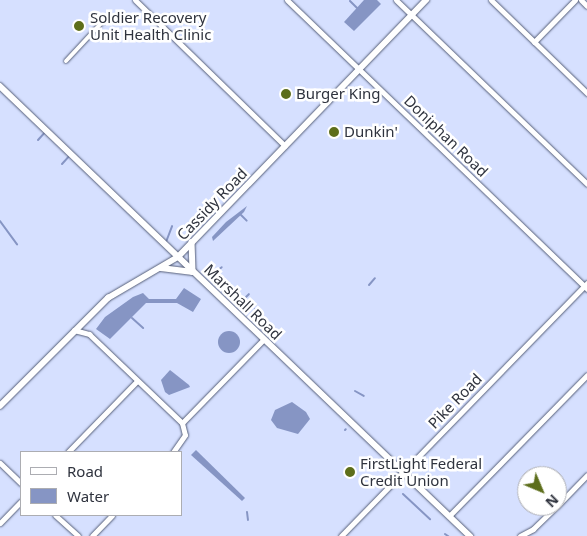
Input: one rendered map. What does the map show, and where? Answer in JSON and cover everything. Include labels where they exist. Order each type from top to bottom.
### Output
[{"type":"street","points":[[135,0],[285,146]]},
{"type":"street","name":"Doniphan Road","points":[[287,0],[586,286]]},
{"type":"street","points":[[396,0],[587,184]]},
{"type":"street","name":"Cassidy Road","points":[[0,406],[108,298],[178,256],[426,0]]},
{"type":"street","points":[[491,0],[587,93]]},
{"type":"street","points":[[534,42],[575,0]]},
{"type":"street","points":[[581,0],[587,6]]},
{"type":"street","points":[[66,61],[106,18]]},
{"type":"street","name":"Marshall Road","points":[[0,86],[470,536]]},
{"type":"street","points":[[160,268],[193,272],[192,242]]},
{"type":"street","name":"Pike Road","points":[[340,536],[586,286]]},
{"type":"street","points":[[74,330],[89,334],[182,422],[185,435],[174,451]]},
{"type":"street","points":[[182,422],[264,339]]},
{"type":"street","points":[[449,516],[587,375]]},
{"type":"street","points":[[69,451],[137,381]]},
{"type":"street","points":[[0,463],[20,482]]},
{"type":"street","points":[[567,496],[587,475]]},
{"type":"street","points":[[0,523],[20,502]]},
{"type":"street","points":[[56,516],[78,536]]},
{"type":"street","points":[[92,536],[111,516]]},
{"type":"street","points":[[520,536],[533,529],[547,516]]},
{"type":"water","points":[[364,0],[377,0],[381,4],[354,31],[344,22]]},
{"type":"water","points":[[247,206],[244,212],[213,241],[212,237],[226,222]]},
{"type":"water","points":[[184,288],[201,299],[193,312],[177,303],[146,303],[110,339],[96,329],[105,317],[133,297],[143,293],[149,299],[176,299]]},
{"type":"water","points":[[229,331],[237,334],[240,342],[237,350],[229,353],[221,350],[218,342],[221,334]]},
{"type":"water","points":[[170,370],[190,387],[169,395],[165,392],[161,380]]},
{"type":"water","points":[[292,402],[306,412],[310,419],[298,434],[277,428],[271,420],[275,410]]},
{"type":"water","points":[[196,450],[245,498],[242,501],[191,455]]},
{"type":"waterway","points":[[350,1],[357,8]]},
{"type":"waterway","points":[[38,140],[46,131]]},
{"type":"waterway","points":[[62,164],[71,154]]},
{"type":"waterway","points":[[241,215],[247,221]]},
{"type":"waterway","points":[[0,221],[17,244]]},
{"type":"waterway","points":[[166,242],[172,226]]},
{"type":"waterway","points":[[217,271],[222,267]]},
{"type":"waterway","points":[[369,285],[375,278]]},
{"type":"waterway","points":[[246,297],[249,294]]},
{"type":"waterway","points":[[255,309],[260,314]]},
{"type":"waterway","points":[[132,318],[143,328]]},
{"type":"waterway","points":[[355,391],[364,396]]},
{"type":"waterway","points":[[403,494],[430,519]]},
{"type":"waterway","points":[[247,512],[248,520]]},
{"type":"place","name":"Soldier Recovery Unit Health Clinic","points":[[79,26]]},
{"type":"place","name":"Burger King","points":[[286,94]]},
{"type":"place","name":"Dunkin'","points":[[334,132]]},
{"type":"place","name":"FirstLight Federal Credit Union","points":[[350,472]]}]
